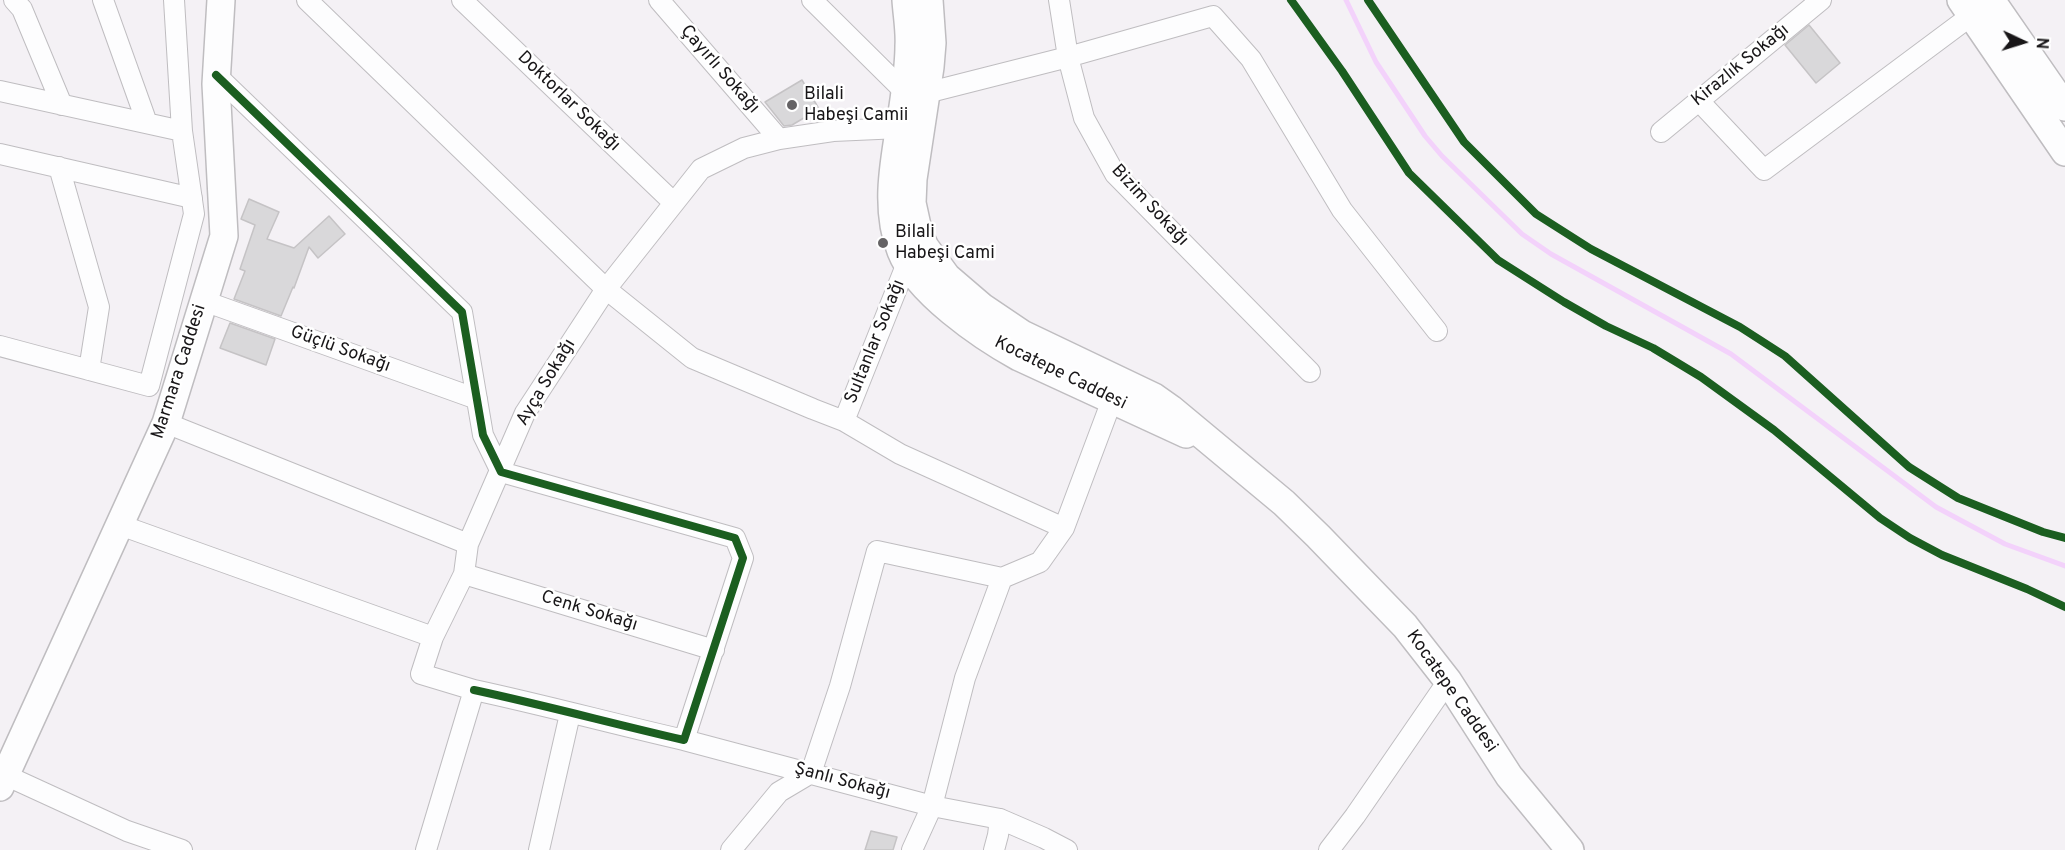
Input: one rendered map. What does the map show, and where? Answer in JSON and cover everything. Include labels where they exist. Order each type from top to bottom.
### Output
[{"type":"main road","name":"Marmara Caddesi","points":[[3,781],[166,423],[224,236],[216,75],[221,0]]},
{"type":"main road","name":"Kocatepe Caddesi","points":[[906,0],[909,45],[916,92]]},
{"type":"main road","name":"Kocatepe Caddesi","points":[[929,0],[932,43],[916,92],[910,127],[893,181],[893,212],[901,250],[918,279],[933,294],[995,343],[1019,357],[1117,391],[1154,397],[1284,503],[1405,627],[1448,681],[1509,776],[1570,850]]},
{"type":"main road","points":[[1975,5],[2065,107]]},
{"type":"main road","points":[[1975,5],[2065,152]]},
{"type":"main road","name":"Kocatepe Caddesi","points":[[910,127],[912,202],[919,235],[947,277],[982,307],[1022,334],[1117,391]]},
{"type":"main road","points":[[908,263],[919,235]]},
{"type":"street","points":[[14,0],[22,9],[62,105]]},
{"type":"street","points":[[103,0],[147,123]]},
{"type":"street","points":[[0,346],[149,386],[194,214],[182,131],[174,0]]},
{"type":"street","points":[[307,0],[606,289],[692,358],[844,421],[900,454],[1064,528]]},
{"type":"street","name":"Doktorlar Sokağı","points":[[462,0],[674,203]]},
{"type":"street","name":"Çayırlı Sokağı","points":[[659,0],[779,139]]},
{"type":"street","points":[[812,0],[916,92],[1068,57],[1210,8],[1251,59],[1342,210],[1437,331]]},
{"type":"street","name":"Bizim Sokağı","points":[[1059,0],[1068,57],[1084,118],[1115,174],[1310,372]]},
{"type":"street","name":"Kirazlık Sokağı","points":[[1661,132],[1821,0]]},
{"type":"street","points":[[1699,101],[1764,170],[1975,5]]},
{"type":"street","points":[[216,75],[462,312],[483,435],[501,472],[735,538],[743,558],[684,740]]},
{"type":"street","points":[[0,91],[182,131]]},
{"type":"street","name":"Ayça Sokağı","points":[[474,690],[421,674],[433,637],[464,574],[468,544],[525,414],[606,289],[701,169],[744,148],[779,139],[833,131],[910,127]]},
{"type":"street","points":[[0,154],[192,198]]},
{"type":"street","points":[[59,168],[99,307],[89,370]]},
{"type":"street","name":"Sultanlar Sokağı","points":[[844,421],[908,263]]},
{"type":"street","name":"Güçlü Sokağı","points":[[204,301],[477,399]]},
{"type":"street","points":[[731,850],[779,792],[811,773],[840,686],[877,551],[1002,578],[1040,562],[1064,528],[1117,391]]},
{"type":"street","points":[[166,423],[468,544]]},
{"type":"street","points":[[120,525],[433,637]]},
{"type":"street","name":"Cenk Sokağı","points":[[464,574],[714,650]]},
{"type":"street","points":[[912,850],[932,806],[965,678],[1002,578]]},
{"type":"street","points":[[1329,850],[1448,681]]},
{"type":"street","points":[[426,850],[474,690]]},
{"type":"street","name":"Şanlı Sokağı","points":[[474,690],[549,706],[570,714],[684,740],[932,806],[1000,819],[1067,850]]},
{"type":"street","points":[[539,850],[570,714]]},
{"type":"street","points":[[3,781],[127,831],[182,850]]},
{"type":"street","points":[[994,850],[1000,819]]},
{"type":"building","points":[[1809,25],[1840,63],[1816,83],[1785,45]]},
{"type":"building","name":"Bilali Habeşi Camii","points":[[802,80],[819,109],[792,125],[784,126],[765,102]]},
{"type":"building","points":[[249,199],[279,212],[267,239],[294,248],[329,216],[345,234],[318,258],[309,247],[281,316],[234,299],[245,271],[240,269],[255,225],[241,219]]},
{"type":"building","points":[[230,323],[275,339],[266,365],[220,348]]},
{"type":"building","points":[[871,831],[897,837],[893,850],[865,850]]},
{"type":"waterway","points":[[1346,0],[1376,62],[1425,136],[1442,156],[1522,234],[1551,254],[1731,354],[1936,507],[2005,544],[2065,566]]},
{"type":"cycle path","points":[[1291,0],[1342,71],[1409,173],[1498,260],[1564,302],[1606,326],[1653,348],[1701,377],[1774,430],[1880,518],[1910,538],[1942,555],[2065,607]]},
{"type":"cycle path","points":[[1368,0],[1464,142],[1536,214],[1591,249],[1740,327],[1785,356],[1909,467],[1958,498],[2043,532],[2065,538]]},
{"type":"cycle path","points":[[216,75],[462,312],[483,435],[501,472],[735,538],[743,558],[684,740],[474,690]]},
{"type":"place","name":"Bilali Habeşi Camii","points":[[792,105]]},
{"type":"place","name":"Bilali Habeşi Cami","points":[[883,243]]}]
